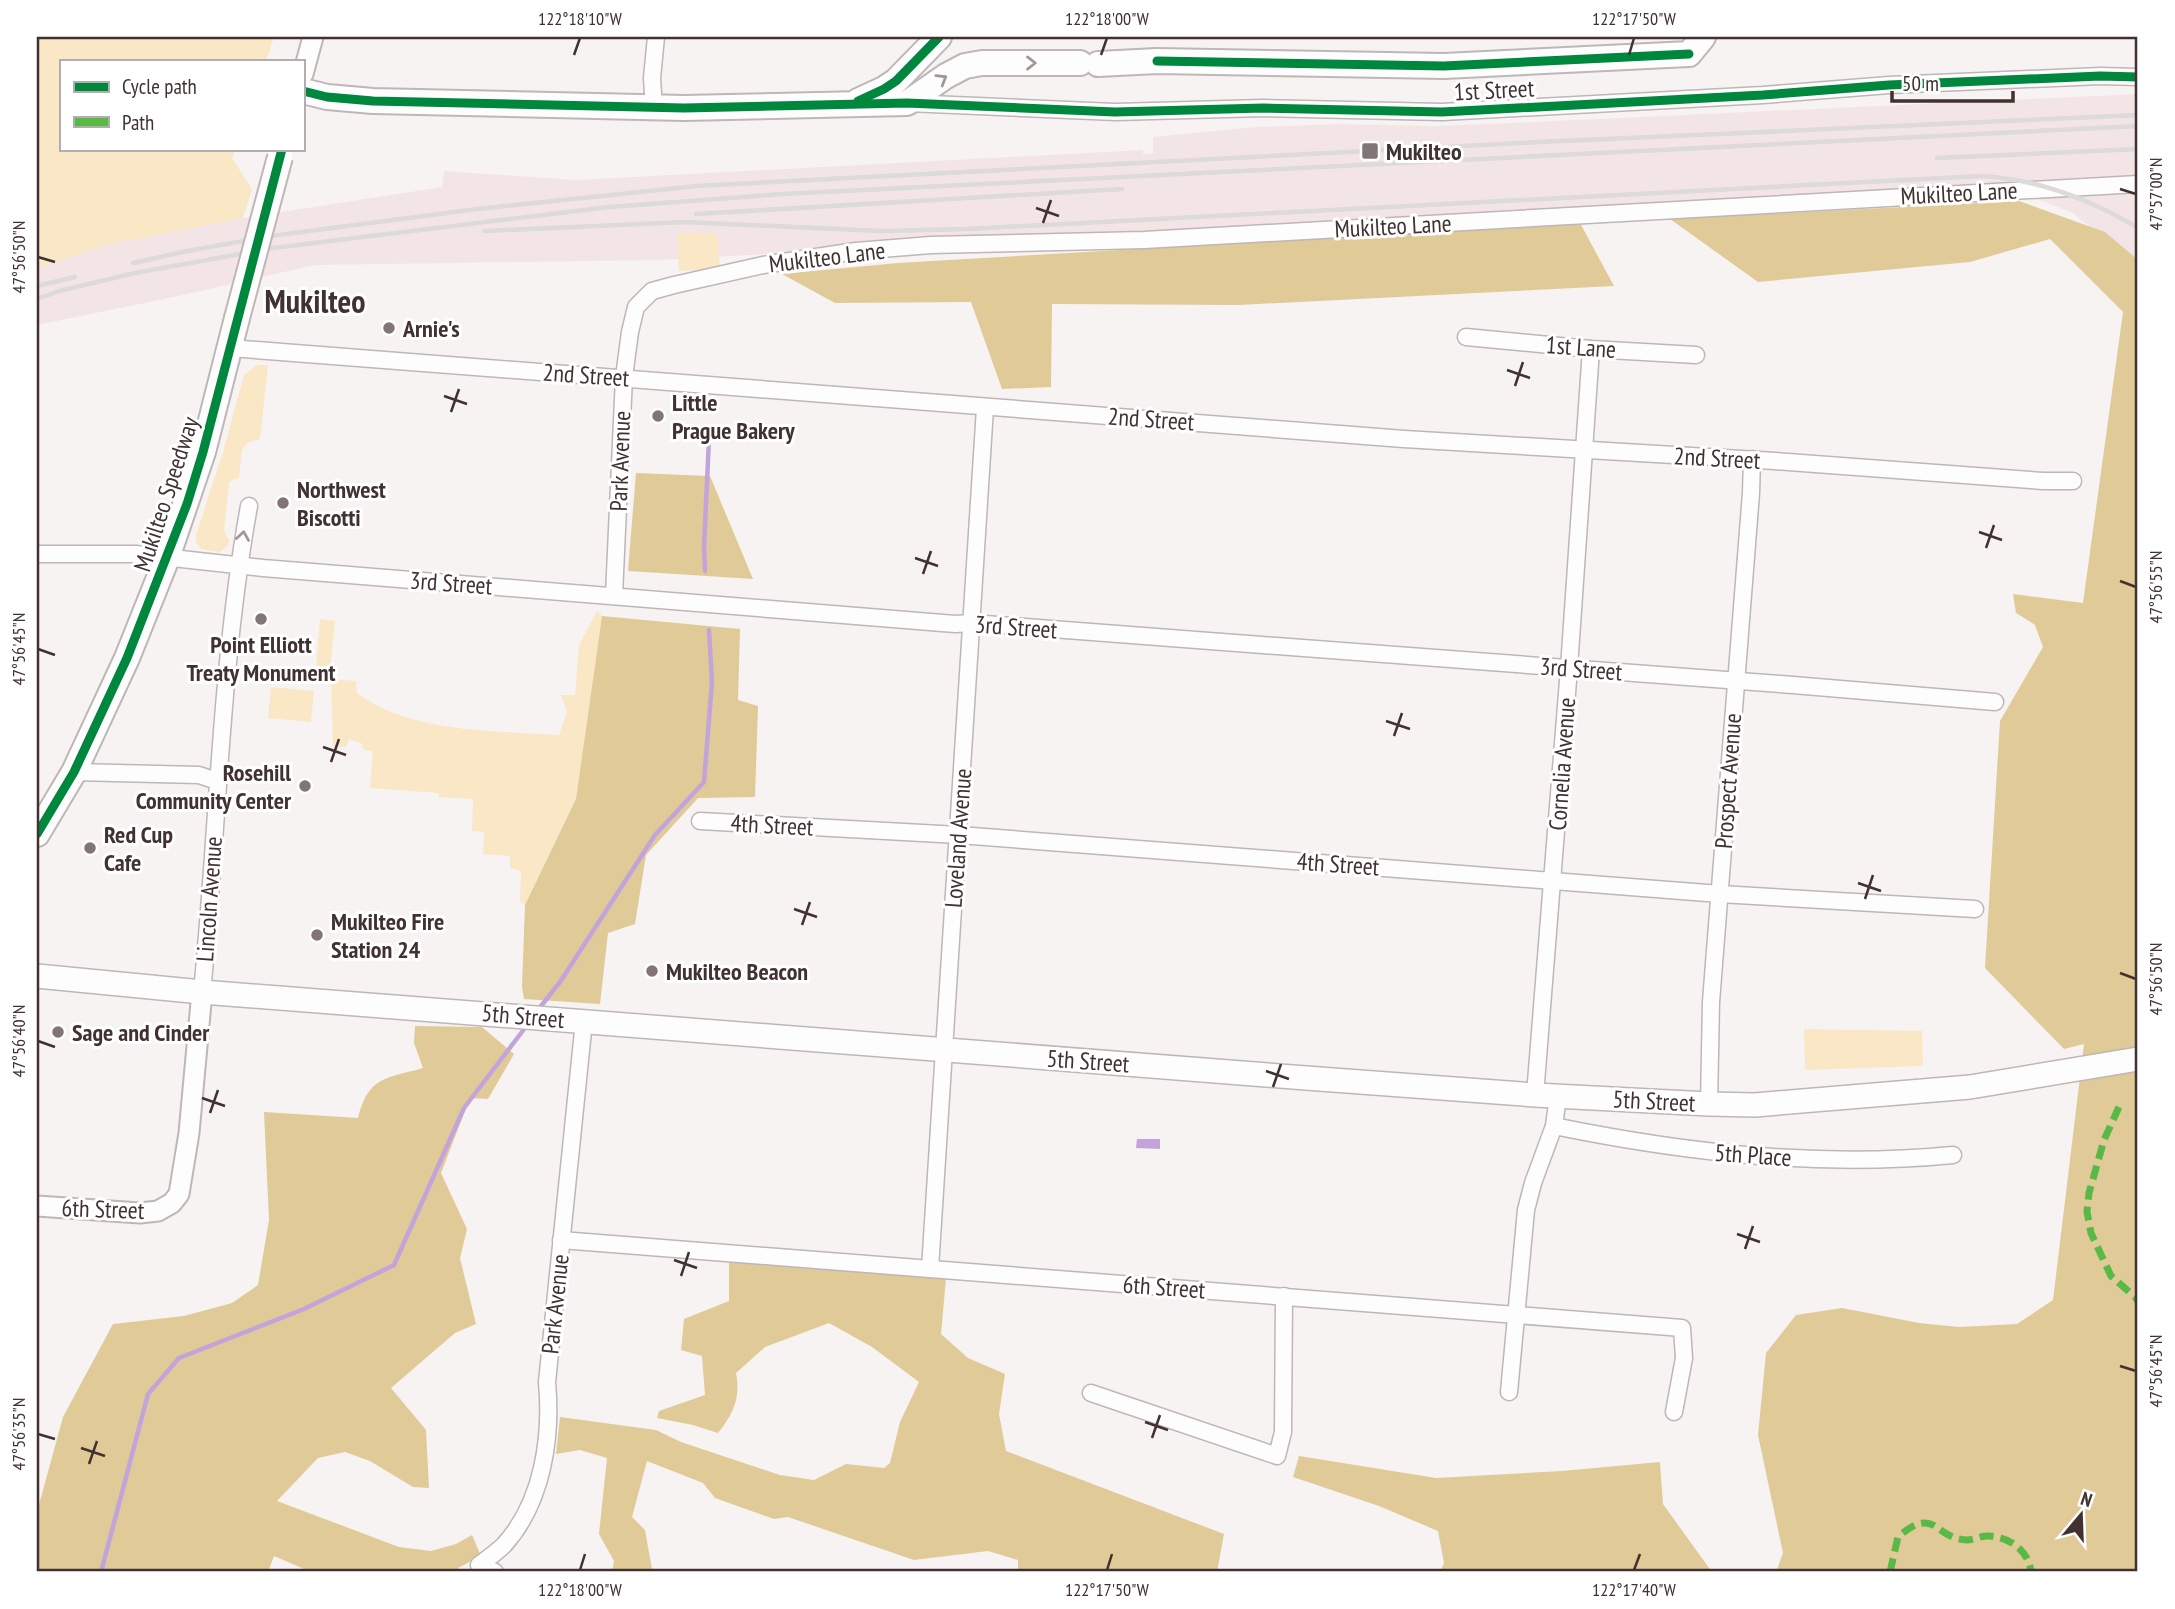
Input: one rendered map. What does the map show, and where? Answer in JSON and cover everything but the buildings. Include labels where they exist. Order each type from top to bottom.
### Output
[{"type":"main road","points":[[852,104],[896,81],[939,37]]},
{"type":"main road","points":[[907,103],[946,76],[965,66],[982,63],[1089,64],[1157,61],[1458,66],[1689,54],[1703,37]]},
{"type":"main road","name":"1st Street","points":[[304,92],[373,101],[654,107],[907,103]]},
{"type":"main road","name":"Mukilteo Speedway","points":[[37,834],[74,772],[127,658],[167,558],[204,452],[281,153]]},
{"type":"main road","name":"5th Street","points":[[37,976],[202,992],[944,1049],[1546,1095],[1709,1104],[1755,1105],[1970,1087],[2138,1059]]},
{"type":"street","points":[[304,70],[312,37]]},
{"type":"street","points":[[654,107],[652,78],[656,37]]},
{"type":"street","name":"1st Street","points":[[907,103],[1115,111],[1263,108],[1442,112],[1763,95],[1889,85],[2100,76],[2138,77]]},
{"type":"street","name":"Mukilteo Lane","points":[[652,292],[763,265],[856,251],[931,245],[1144,240],[2138,184]]},
{"type":"street","name":"Park Avenue","points":[[614,595],[624,377],[636,307],[652,292]]},
{"type":"street","name":"1st Lane","points":[[1466,337],[1591,349],[1696,355]]},
{"type":"street","name":"2nd Street","points":[[230,348],[624,377],[985,408],[1583,451],[1752,459],[2073,481]]},
{"type":"street","name":"Cornelia Avenue","points":[[1509,1392],[1526,1210],[1532,1183],[1554,1126],[1546,1095],[1552,880],[1591,349]]},
{"type":"street","name":"Loveland Avenue","points":[[930,1269],[985,408]]},
{"type":"street","name":"Prospect Avenue","points":[[1709,1104],[1711,1002],[1752,459]]},
{"type":"street","name":"Lincoln Avenue","points":[[184,1168],[202,992],[217,781],[248,506]]},
{"type":"street","name":"3rd Street","points":[[37,554],[136,554],[240,566],[955,624],[972,623],[1995,702]]},
{"type":"street","points":[[74,772],[199,775],[217,781]]},
{"type":"street","name":"4th Street","points":[[700,821],[959,835],[1720,894],[1975,909]]},
{"type":"street","name":"Park Avenue","points":[[495,1572],[479,1566],[504,1544],[533,1499],[546,1448],[550,1408],[547,1382],[584,1021]]},
{"type":"street","name":"5th Place","points":[[1554,1126],[1711,1153],[1809,1159],[1900,1160],[1953,1155]]},
{"type":"street","name":"6th Street","points":[[37,1206],[140,1213],[158,1211],[172,1203],[179,1194],[184,1168]]},
{"type":"street","name":"6th Street","points":[[561,1240],[1682,1328],[1684,1358],[1674,1412]]},
{"type":"street","points":[[1091,1393],[1277,1457],[1283,1432],[1284,1296]]},
{"type":"shaded area","points":[[37,37],[274,37],[266,60],[60,60],[60,150],[235,150],[232,158],[252,189],[243,218],[106,245],[37,268]]},
{"type":"shaded area","points":[[2138,94],[2138,268],[2073,213],[2004,186],[659,260],[315,265],[37,325],[37,266],[106,245],[223,221],[442,187],[444,171],[576,180],[1143,150],[1143,154],[1153,153],[1153,137],[1256,127],[1338,124],[1437,126]]},
{"type":"shaded area","points":[[2019,201],[2105,232],[2138,260],[2138,1572],[1776,1572],[1783,1553],[1758,1435],[1766,1353],[1796,1315],[1842,1308],[1919,1323],[1959,1327],[2017,1324],[2053,1300],[2084,1044],[2064,1049],[1985,968],[2000,721],[2043,647],[2035,625],[2016,613],[2013,594],[2083,603],[2123,312],[2050,239],[1970,262],[1758,282],[1670,219]]},
{"type":"shaded area","points":[[1580,223],[1614,286],[1239,305],[1052,304],[1051,387],[1002,389],[971,302],[835,303],[782,274],[898,263]]},
{"type":"shaded area","points":[[677,233],[717,233],[720,269],[679,271]]},
{"type":"shaded area","points":[[257,365],[268,365],[260,439],[247,443],[242,450],[239,478],[229,482],[224,531],[229,540],[228,546],[219,552],[201,549],[196,542],[196,535],[244,375]]},
{"type":"shaded area","points":[[636,473],[710,476],[753,579],[628,571]]},
{"type":"shaded area","points":[[597,611],[602,616],[576,799],[525,905],[520,902],[521,871],[510,868],[510,856],[483,854],[484,832],[472,831],[473,799],[439,797],[438,793],[370,788],[373,752],[362,749],[363,744],[349,739],[346,747],[333,746],[331,679],[356,681],[357,693],[379,706],[428,723],[454,728],[559,735],[567,712],[561,695],[575,695],[579,645]]},
{"type":"shaded area","points":[[602,616],[740,629],[738,700],[758,706],[755,797],[698,798],[646,855],[635,924],[608,933],[600,1004],[524,999],[522,987],[525,905],[576,799]]},
{"type":"shaded area","points":[[320,619],[335,621],[330,670],[316,669]]},
{"type":"shaded area","points":[[271,687],[314,691],[311,722],[268,718]]},
{"type":"shaded area","points":[[415,1026],[482,1027],[514,1054],[488,1099],[470,1098],[441,1173],[467,1229],[460,1258],[476,1324],[455,1333],[391,1388],[426,1430],[429,1488],[413,1487],[370,1461],[345,1452],[318,1458],[277,1501],[399,1547],[431,1551],[456,1544],[472,1535],[481,1556],[458,1568],[460,1572],[311,1572],[274,1556],[268,1572],[37,1572],[37,1512],[63,1417],[113,1324],[184,1316],[232,1303],[258,1285],[269,1220],[264,1112],[358,1118],[367,1094],[380,1081],[423,1068],[414,1043]]},
{"type":"shaded area","points":[[1804,1029],[1922,1031],[1923,1066],[1805,1070]]},
{"type":"shaded area","points":[[1137,1139],[1160,1139],[1160,1149],[1136,1148]]},
{"type":"shaded area","points":[[729,1261],[946,1278],[941,1334],[968,1358],[1005,1374],[999,1414],[1006,1451],[1224,1534],[1217,1572],[1018,1572],[1018,1560],[988,1551],[914,1560],[788,1517],[774,1519],[715,1498],[703,1483],[647,1461],[632,1517],[645,1530],[652,1569],[650,1572],[612,1572],[614,1561],[599,1534],[607,1458],[580,1450],[556,1454],[560,1417],[656,1430],[681,1442],[780,1475],[814,1480],[846,1464],[884,1468],[890,1463],[900,1422],[919,1382],[872,1347],[829,1323],[765,1347],[736,1373],[734,1405],[718,1433],[657,1418],[659,1411],[705,1395],[702,1356],[681,1350],[684,1319],[729,1301]]},
{"type":"shaded area","points":[[1299,1456],[1436,1478],[1660,1462],[1663,1504],[1712,1572],[1440,1572],[1444,1563],[1438,1531],[1379,1506],[1293,1477]]},
{"type":"waterway","points":[[705,571],[709,439]]},
{"type":"waterway","points":[[537,1011],[560,982],[655,835],[704,782],[712,682],[709,630]]},
{"type":"waterway","points":[[101,1572],[148,1394],[179,1358],[304,1309],[394,1265],[464,1108],[528,1024]]},
{"type":"railway","points":[[133,263],[271,236],[477,209],[697,186],[1539,142],[2138,115]]},
{"type":"railway","points":[[37,299],[135,273],[273,248],[609,207],[783,194],[2138,126]]},
{"type":"railway","points":[[1937,158],[2138,149]]},
{"type":"railway","points":[[484,231],[685,222],[881,231],[967,229],[1981,176],[2023,181],[2063,192],[2138,228]]},
{"type":"railway","points":[[696,214],[1122,189]]},
{"type":"railway","points":[[37,286],[75,277]]},
{"type":"marked path","points":[[2119,1107],[2104,1140],[2089,1193],[2087,1212],[2091,1233],[2111,1276],[2138,1302]]},
{"type":"marked path","points":[[1890,1572],[1898,1537],[1920,1523],[1928,1523],[1956,1538],[1967,1540],[1989,1536],[2011,1542],[2027,1558],[2031,1572]]},
{"type":"cycle path","points":[[858,101],[896,81],[939,37]]},
{"type":"cycle path","points":[[1157,61],[1444,66],[1689,54]]},
{"type":"cycle path","points":[[304,91],[327,97],[373,101],[684,108],[907,103],[1115,112],[1263,108],[1442,112],[1763,95],[1889,85],[2100,76],[2138,77]]},
{"type":"cycle path","points":[[37,834],[74,772],[127,658],[187,504],[282,150]]},
{"type":"place","name":"Mukilteo","points":[[1370,151]]},
{"type":"place","name":"Arnie's","points":[[389,328]]},
{"type":"place","name":"Little Prague Bakery","points":[[658,416]]},
{"type":"place","name":"Northwest Biscotti","points":[[283,503]]},
{"type":"place","name":"Point Elliott Treaty Monument","points":[[261,619]]},
{"type":"place","name":"Rosehill Community Center","points":[[305,786]]},
{"type":"place","name":"Red Cup Cafe","points":[[90,848]]},
{"type":"place","name":"Mukilteo Fire Station 24","points":[[317,935]]},
{"type":"place","name":"Mukilteo Beacon","points":[[652,971]]},
{"type":"place","name":"Sage and Cinder","points":[[58,1032]]},
{"type":"district","name":"Mukilteo","points":[[315,301]]}]
